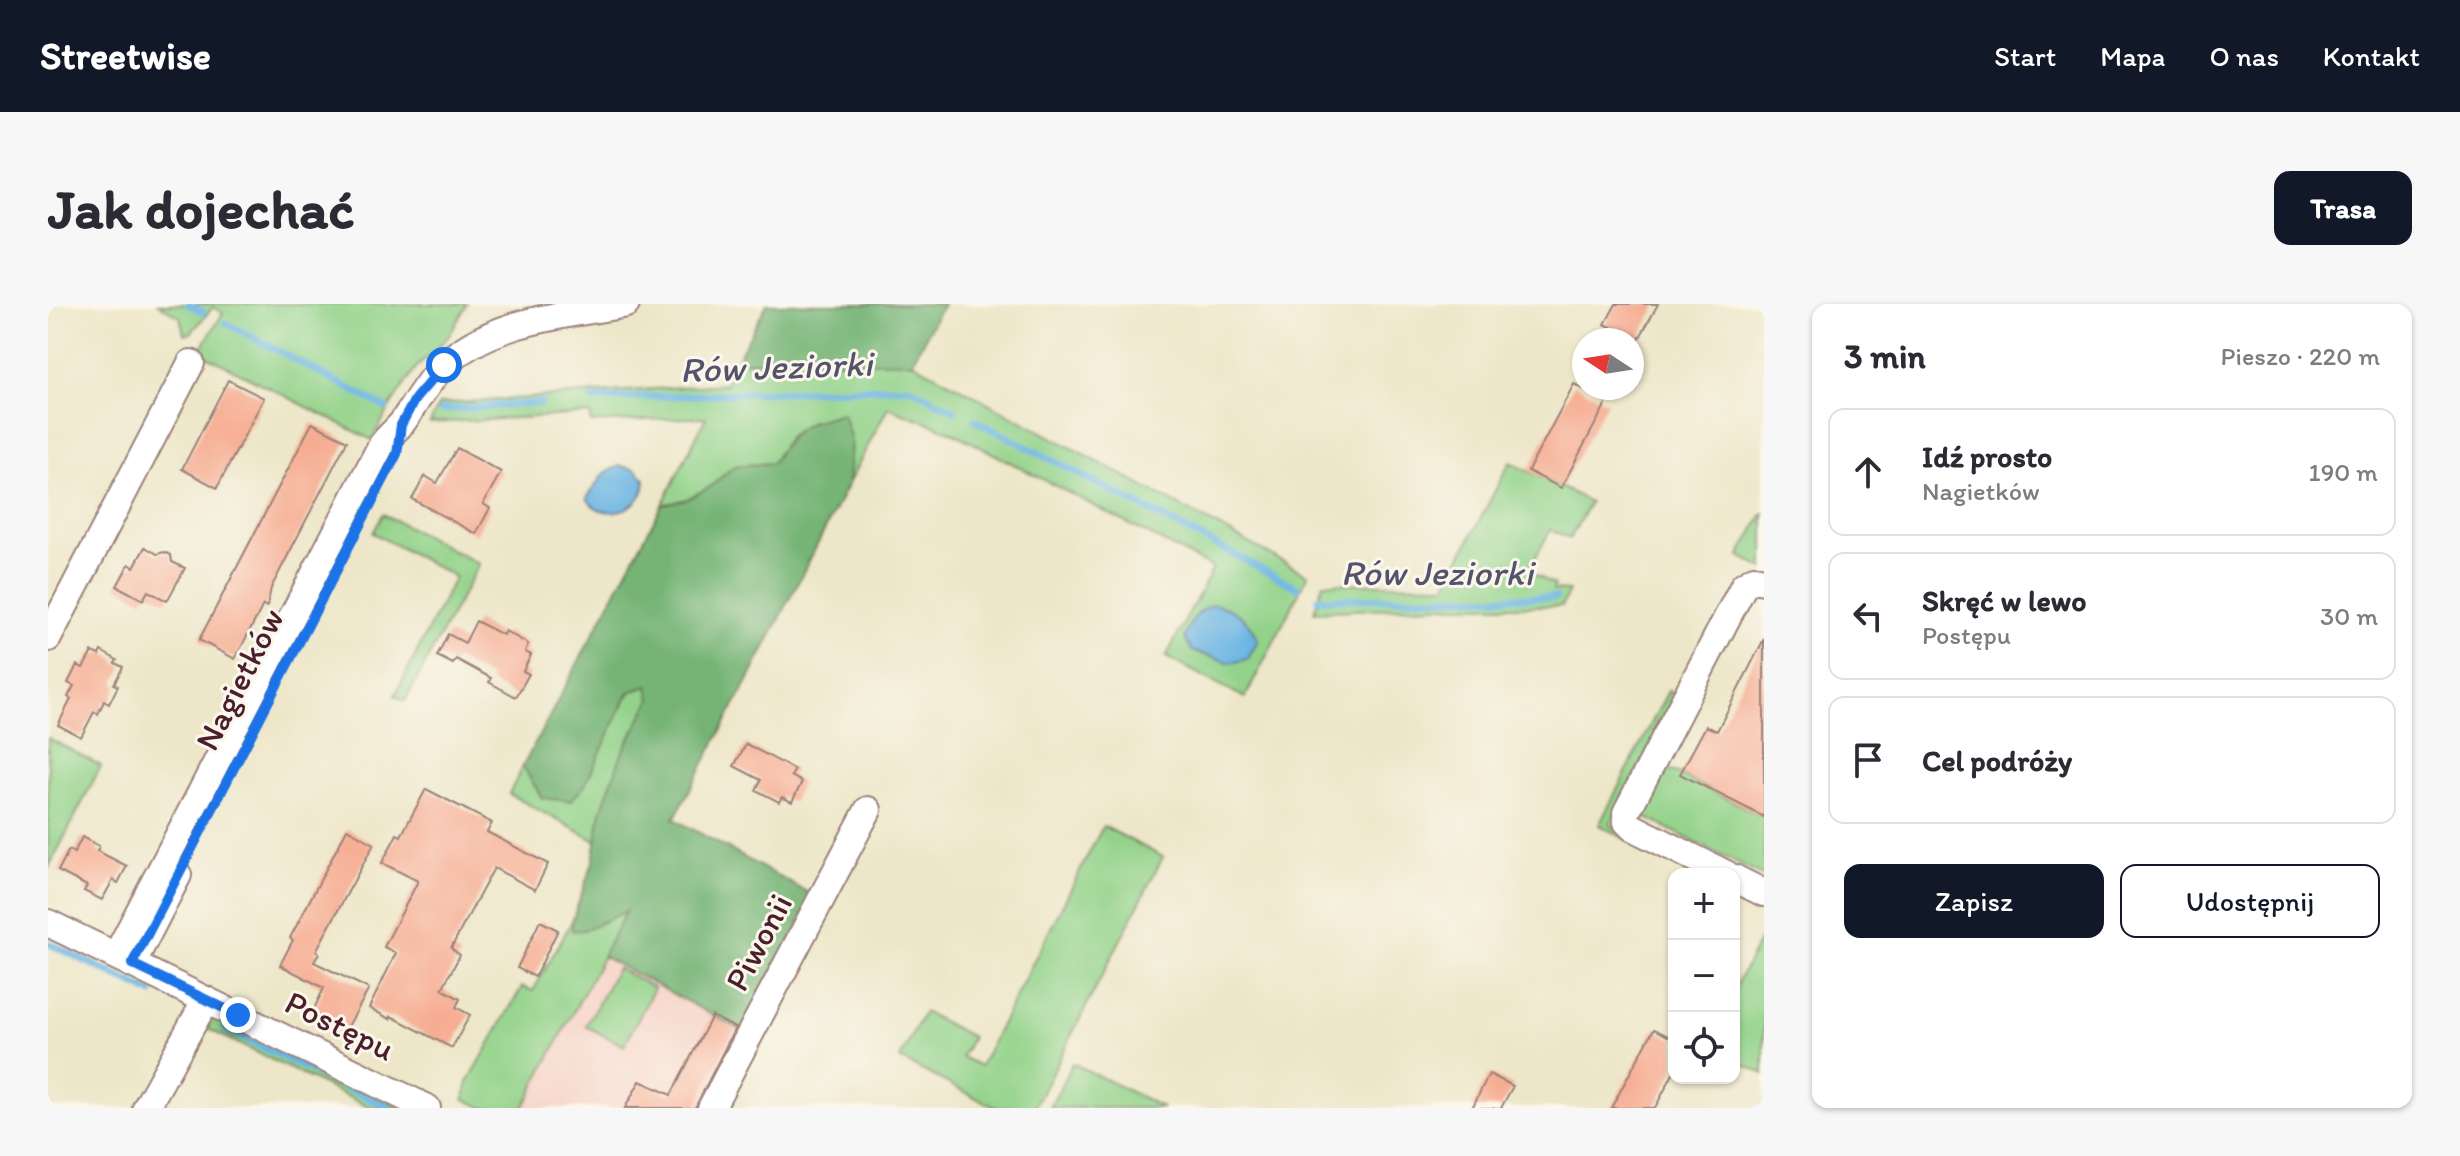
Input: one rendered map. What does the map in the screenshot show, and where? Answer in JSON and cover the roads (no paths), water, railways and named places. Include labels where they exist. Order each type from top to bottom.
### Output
[{"type":"street","name":"Nagietków","points":[[124,960],[381,446],[401,425],[430,380],[452,358],[475,342],[525,323],[626,304]]},
{"type":"street","points":[[48,638],[191,363]]},
{"type":"street","points":[[1714,868],[1632,827],[1626,813],[1744,585],[1754,579],[1764,581]]},
{"type":"street","name":"Piwonii","points":[[711,1108],[868,810]]},
{"type":"street","points":[[1740,881],[1764,893]]},
{"type":"street","name":"Postępu","points":[[48,923],[427,1108]]},
{"type":"street","points":[[146,1108],[206,1000]]},
{"type":"water","points":[[619,466],[635,469],[645,479],[644,490],[639,498],[622,510],[603,511],[587,498],[604,473]]},
{"type":"water","points":[[1214,604],[1235,612],[1251,626],[1258,640],[1248,659],[1231,663],[1192,651],[1185,638],[1189,627],[1199,613]]},
{"type":"waterway","name":"Rów Jeziorki","points":[[188,304],[203,312]]},
{"type":"waterway","name":"Rów Jeziorki","points":[[226,323],[386,408]]},
{"type":"waterway","name":"Rów Jeziorki","points":[[592,399],[909,387],[955,411]]},
{"type":"waterway","name":"Rów Jeziorki","points":[[441,410],[541,403]]},
{"type":"waterway","name":"Rów Jeziorki","points":[[975,420],[1298,588]]},
{"type":"waterway","name":"Rów Jeziorki","points":[[1318,599],[1556,597]]},
{"type":"waterway","points":[[48,943],[152,993]]},
{"type":"waterway","points":[[225,1029],[389,1108]]}]
